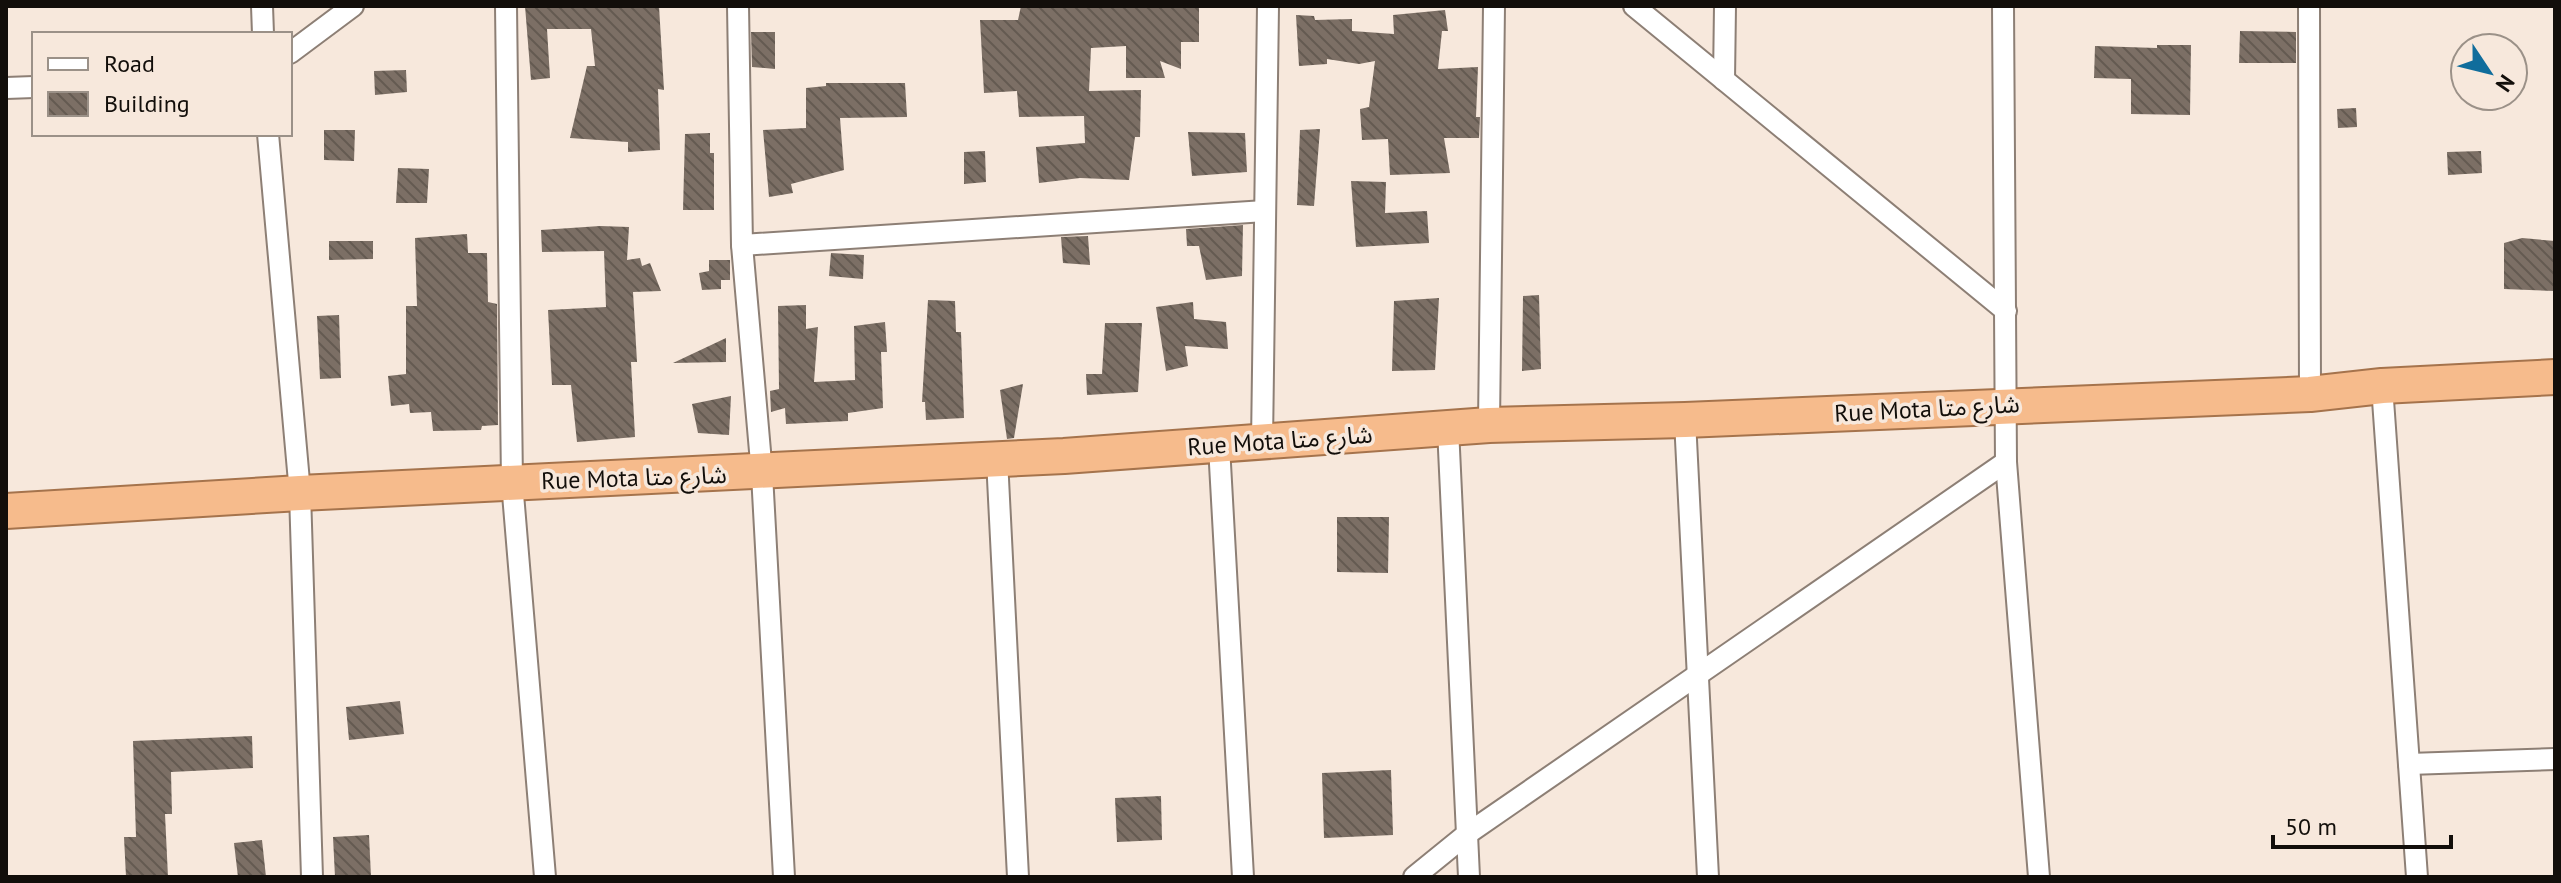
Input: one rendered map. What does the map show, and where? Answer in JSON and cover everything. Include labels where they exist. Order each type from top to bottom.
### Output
[{"type":"highway","name":"Rue Mota شارع متا","points":[[6,511],[512,482],[762,474],[1219,446],[1489,425],[2310,394],[2382,386],[2555,377]]},
{"type":"street","points":[[262,6],[263,32]]},
{"type":"street","points":[[292,52],[353,6]]},
{"type":"street","points":[[506,6],[512,482],[545,877]]},
{"type":"street","points":[[738,6],[742,245],[762,474],[784,877]]},
{"type":"street","points":[[1262,443],[1268,6]]},
{"type":"street","points":[[1489,425],[1494,6]]},
{"type":"street","points":[[1634,6],[2006,311]]},
{"type":"street","points":[[1724,80],[1725,6]]},
{"type":"street","points":[[2003,6],[2006,462],[2039,877]]},
{"type":"street","points":[[2309,6],[2310,394]]},
{"type":"street","points":[[6,88],[32,87]]},
{"type":"street","points":[[268,136],[300,493],[312,877]]},
{"type":"street","points":[[742,245],[1265,211]]},
{"type":"street","points":[[2382,386],[2417,877]]},
{"type":"street","points":[[1685,420],[1708,877]]},
{"type":"street","points":[[1448,428],[1469,877]]},
{"type":"street","points":[[1219,446],[1243,877]]},
{"type":"street","points":[[997,459],[1018,877]]},
{"type":"street","points":[[1414,877],[1467,834],[2006,462]]},
{"type":"street","points":[[2409,764],[2555,759]]},
{"type":"building","points":[[525,6],[659,6],[664,90],[658,89],[660,150],[628,152],[628,142],[570,138],[587,66],[595,66],[591,29],[547,29],[550,78],[531,80]]},
{"type":"building","points":[[1021,6],[1199,8],[1199,42],[1181,42],[1181,69],[1160,61],[1165,78],[1126,78],[1126,46],[1091,48],[1089,91],[1141,90],[1140,137],[1135,137],[1129,180],[1080,178],[1039,183],[1036,147],[1085,143],[1084,116],[1019,117],[1017,91],[984,93],[980,20],[1018,20]]},
{"type":"building","points":[[1445,10],[1448,31],[1442,31],[1438,69],[1478,67],[1476,117],[1480,117],[1479,138],[1444,138],[1450,173],[1390,175],[1388,139],[1362,140],[1360,109],[1369,107],[1375,61],[1359,64],[1327,59],[1327,64],[1299,66],[1296,15],[1314,16],[1315,20],[1352,19],[1352,31],[1394,34],[1393,15]]},
{"type":"building","points":[[2240,31],[2296,32],[2296,63],[2239,63]]},
{"type":"building","points":[[751,32],[775,32],[775,69],[752,67]]},
{"type":"building","points":[[2157,45],[2191,45],[2190,115],[2131,114],[2131,79],[2094,78],[2095,46],[2157,48]]},
{"type":"building","points":[[406,70],[407,92],[375,95],[374,71]]},
{"type":"building","points":[[826,83],[905,83],[907,117],[840,118],[844,170],[791,184],[793,193],[769,197],[763,130],[806,128],[806,88],[826,86]]},
{"type":"building","points":[[2356,108],[2357,127],[2338,128],[2337,109]]},
{"type":"building","points":[[1320,129],[1314,206],[1297,205],[1300,130]]},
{"type":"building","points":[[324,130],[355,130],[354,161],[324,160]]},
{"type":"building","points":[[1188,132],[1245,133],[1247,172],[1192,176]]},
{"type":"building","points":[[710,133],[710,153],[714,153],[714,210],[683,210],[685,134]]},
{"type":"building","points":[[985,151],[986,182],[964,184],[964,152]]},
{"type":"building","points":[[2481,151],[2482,173],[2448,175],[2447,152]]},
{"type":"building","points":[[398,168],[429,169],[427,203],[396,203]]},
{"type":"building","points":[[1351,181],[1386,182],[1385,213],[1427,211],[1429,243],[1356,247]]},
{"type":"building","points":[[1243,225],[1242,276],[1206,280],[1199,246],[1187,246],[1186,229]]},
{"type":"building","points":[[629,227],[627,260],[640,258],[642,266],[650,263],[661,291],[633,292],[637,362],[631,362],[635,437],[577,442],[571,385],[552,385],[548,310],[606,307],[604,251],[542,252],[541,230]]},
{"type":"building","points":[[467,234],[468,253],[487,253],[488,302],[497,304],[498,425],[482,426],[481,430],[433,431],[431,412],[410,413],[409,404],[391,406],[388,376],[406,374],[406,306],[417,306],[415,238]]},
{"type":"building","points":[[1088,236],[1090,265],[1063,263],[1061,237]]},
{"type":"building","points":[[2522,238],[2555,241],[2555,291],[2504,289],[2504,243]]},
{"type":"building","points":[[329,241],[373,241],[373,259],[329,260]]},
{"type":"building","points":[[831,253],[864,255],[863,279],[829,276]]},
{"type":"building","points":[[709,260],[730,260],[730,280],[721,280],[721,289],[702,290],[699,273],[709,271]]},
{"type":"building","points":[[1539,295],[1541,369],[1522,371],[1523,296]]},
{"type":"building","points":[[1439,298],[1435,370],[1392,371],[1394,301]]},
{"type":"building","points":[[928,300],[955,301],[956,332],[961,332],[964,418],[926,420],[925,402],[922,402]]},
{"type":"building","points":[[1193,302],[1194,319],[1226,322],[1228,349],[1185,346],[1188,366],[1166,371],[1156,307]]},
{"type":"building","points":[[806,305],[806,329],[818,327],[814,382],[855,380],[854,326],[885,322],[887,352],[881,352],[883,408],[848,413],[848,421],[786,424],[785,408],[771,412],[770,391],[779,389],[778,306]]},
{"type":"building","points":[[339,315],[341,378],[320,379],[317,316]]},
{"type":"building","points":[[1105,323],[1142,323],[1138,392],[1087,395],[1086,374],[1102,374]]},
{"type":"building","points":[[726,338],[726,362],[673,363]]},
{"type":"building","points":[[1023,384],[1014,438],[1007,439],[1000,390]]},
{"type":"building","points":[[731,396],[729,435],[698,433],[692,404]]},
{"type":"building","points":[[1337,517],[1389,517],[1388,573],[1337,572]]},
{"type":"building","points":[[400,701],[404,734],[349,740],[346,707]]},
{"type":"building","points":[[252,736],[253,768],[171,772],[172,814],[165,814],[168,877],[126,877],[124,837],[136,837],[133,741]]},
{"type":"building","points":[[1391,770],[1393,835],[1324,838],[1322,773]]},
{"type":"building","points":[[1161,796],[1162,840],[1117,842],[1115,798]]},
{"type":"building","points":[[369,835],[371,877],[335,877],[333,837]]},
{"type":"building","points":[[262,840],[266,877],[238,877],[234,843]]}]
